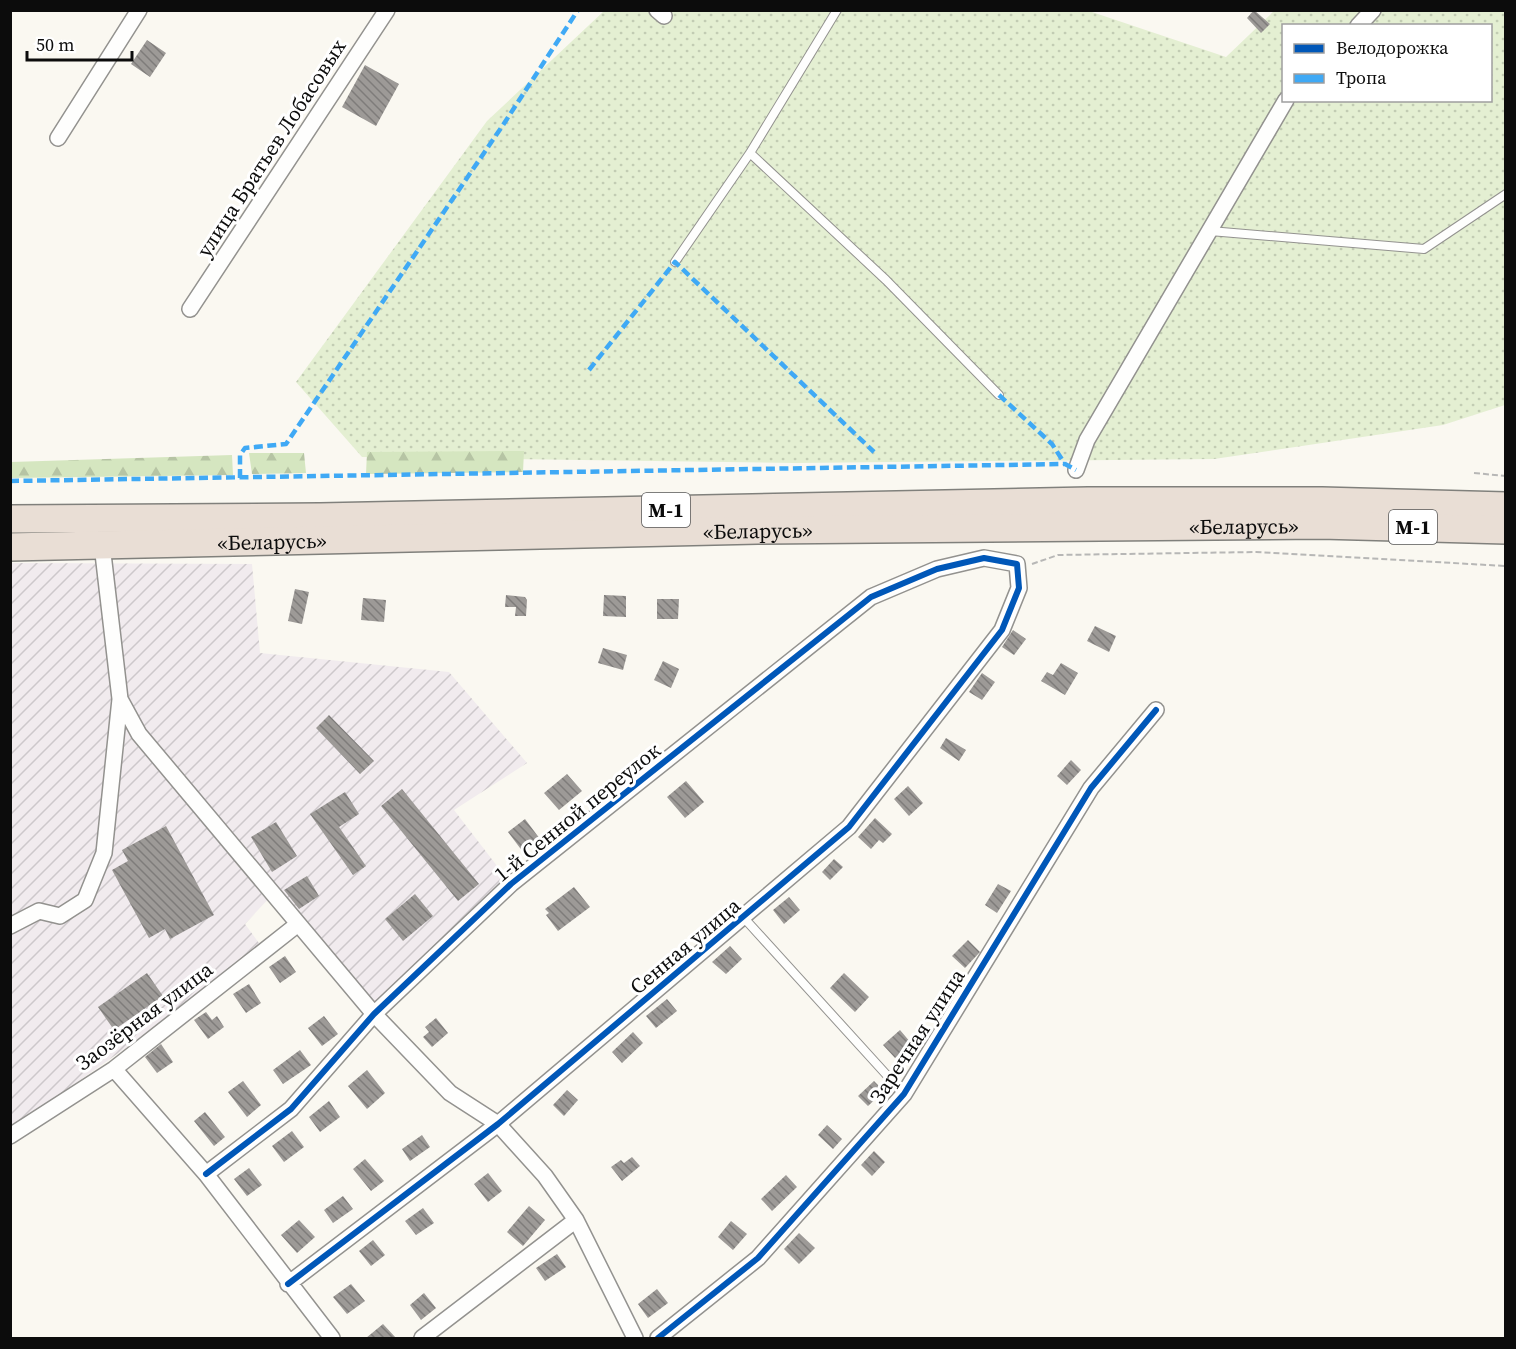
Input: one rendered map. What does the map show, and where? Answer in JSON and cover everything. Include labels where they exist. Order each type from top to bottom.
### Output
[{"type":"highway","name":"«Беларусь»","points":[[10,519],[320,517],[1088,501],[1322,501],[1506,506]]},
{"type":"highway","name":"«Беларусь»","points":[[10,548],[758,530],[1321,525],[1506,530]]},
{"type":"street","points":[[58,138],[139,10]]},
{"type":"street","name":"улица Братьев Лобасовых","points":[[190,309],[387,10]]},
{"type":"street","points":[[1360,24],[1373,10]]},
{"type":"street","points":[[1076,470],[1087,440],[1285,102]]},
{"type":"street","points":[[10,926],[39,911],[60,916],[86,900],[104,853],[120,699],[102,545]]},
{"type":"street","name":"1-й Сенной переулок","points":[[206,1174],[291,1109],[374,1014],[511,884],[871,597],[937,569],[984,558],[1017,566]]},
{"type":"street","name":"Сенная улица","points":[[288,1284],[498,1124],[849,827],[1002,630],[1019,588],[1017,566]]},
{"type":"street","points":[[120,699],[139,734],[374,1014],[450,1093],[498,1124],[545,1176],[576,1220],[635,1338]]},
{"type":"street","name":"Заречная улица","points":[[658,1338],[758,1258],[904,1094],[1091,788],[1156,710]]},
{"type":"street","name":"Заозёрная улица","points":[[10,1136],[114,1069],[298,924]]},
{"type":"street","points":[[114,1069],[206,1174],[288,1284],[332,1338]]},
{"type":"street","points":[[422,1338],[576,1220]]},
{"type":"lane","points":[[675,262],[750,153],[837,10]]},
{"type":"lane","points":[[750,153],[886,280],[999,395]]},
{"type":"lane","points":[[1209,231],[1424,249],[1506,194]]},
{"type":"lane","points":[[744,918],[904,1094]]},
{"type":"path","points":[[1474,473],[1506,476]]},
{"type":"path","points":[[1017,566],[1058,555],[1244,552],[1506,566]]},
{"type":"shaded area","points":[[11,563],[252,564],[260,653],[449,672],[527,763],[454,810],[511,884],[374,1014],[273,894],[245,924],[264,950],[11,1129]]},
{"type":"green space","points":[[604,11],[1089,11],[1226,57],[1274,11],[1505,11],[1505,405],[1443,425],[1214,459],[795,463],[362,457],[296,382],[487,121]]},
{"type":"green space","points":[[524,451],[523,472],[366,474],[367,452]]},
{"type":"green space","points":[[249,453],[304,453],[306,473],[252,474]]},
{"type":"green space","points":[[232,455],[233,475],[11,478],[11,462]]},
{"type":"building","points":[[1254,10],[1270,24],[1261,33],[1247,18]]},
{"type":"building","points":[[147,40],[166,53],[150,77],[131,64]]},
{"type":"building","points":[[365,65],[399,84],[376,126],[342,107]]},
{"type":"building","points":[[295,589],[309,592],[302,624],[288,621]]},
{"type":"building","points":[[506,595],[525,597],[527,600],[526,616],[515,616],[516,607],[505,607]]},
{"type":"building","points":[[604,595],[626,596],[626,617],[603,616]]},
{"type":"building","points":[[363,598],[386,600],[384,622],[361,620]]},
{"type":"building","points":[[657,599],[679,599],[678,619],[657,619]]},
{"type":"building","points":[[1095,626],[1116,636],[1109,652],[1087,641]]},
{"type":"building","points":[[1013,630],[1026,639],[1014,655],[1002,647]]},
{"type":"building","points":[[603,648],[627,655],[623,670],[598,663]]},
{"type":"building","points":[[663,661],[679,669],[671,688],[654,680]]},
{"type":"building","points":[[1061,663],[1078,673],[1065,695],[1041,681],[1047,672],[1053,675]]},
{"type":"building","points":[[982,673],[995,682],[982,700],[969,692]]},
{"type":"building","points":[[329,715],[374,761],[360,774],[316,728]]},
{"type":"building","points":[[946,738],[966,750],[959,761],[940,748]]},
{"type":"building","points":[[1071,760],[1081,770],[1067,785],[1057,776]]},
{"type":"building","points":[[567,774],[582,791],[559,810],[544,793]]},
{"type":"building","points":[[686,781],[704,802],[685,818],[667,797]]},
{"type":"building","points":[[908,786],[923,803],[909,816],[894,799]]},
{"type":"building","points":[[402,789],[479,884],[458,901],[381,806]]},
{"type":"building","points":[[345,792],[359,814],[339,827],[366,866],[353,875],[310,814]]},
{"type":"building","points":[[875,818],[892,834],[883,843],[879,840],[871,849],[858,837]]},
{"type":"building","points":[[525,819],[540,839],[523,852],[508,832]]},
{"type":"building","points":[[276,822],[297,856],[272,872],[251,837]]},
{"type":"building","points":[[166,826],[214,915],[170,939],[165,929],[149,938],[112,870],[128,861],[122,850]]},
{"type":"building","points":[[834,859],[843,867],[830,880],[822,872]]},
{"type":"building","points":[[307,876],[319,896],[299,909],[284,890]]},
{"type":"building","points":[[998,884],[1011,891],[997,913],[985,905]]},
{"type":"building","points":[[574,887],[590,907],[558,931],[546,915],[549,913],[545,909]]},
{"type":"building","points":[[415,894],[433,916],[403,941],[385,919]]},
{"type":"building","points":[[789,897],[800,910],[784,924],[773,910]]},
{"type":"building","points":[[968,940],[980,952],[965,968],[952,956]]},
{"type":"building","points":[[730,946],[742,959],[726,974],[712,962]]},
{"type":"building","points":[[285,956],[296,972],[280,983],[269,967]]},
{"type":"building","points":[[147,973],[163,996],[114,1030],[98,1007]]},
{"type":"building","points":[[844,973],[869,997],[855,1012],[830,988]]},
{"type":"building","points":[[249,984],[261,1003],[246,1013],[233,994]]},
{"type":"building","points":[[667,999],[677,1011],[656,1028],[646,1016]]},
{"type":"building","points":[[206,1012],[212,1020],[217,1016],[224,1027],[208,1039],[194,1020]]},
{"type":"building","points":[[324,1016],[338,1034],[322,1046],[308,1028]]},
{"type":"building","points":[[436,1018],[448,1033],[432,1047],[423,1037],[429,1032],[425,1027]]},
{"type":"building","points":[[900,1030],[911,1043],[895,1058],[883,1045]]},
{"type":"building","points":[[633,1032],[643,1043],[622,1063],[612,1052]]},
{"type":"building","points":[[161,1044],[173,1062],[157,1073],[145,1057]]},
{"type":"building","points":[[300,1050],[311,1065],[283,1084],[273,1070]]},
{"type":"building","points":[[367,1070],[385,1093],[367,1109],[348,1086]]},
{"type":"building","points":[[243,1081],[261,1105],[247,1117],[228,1092]]},
{"type":"building","points":[[874,1081],[884,1091],[868,1106],[858,1096]]},
{"type":"building","points":[[567,1090],[578,1100],[564,1116],[553,1105]]},
{"type":"building","points":[[329,1101],[340,1117],[320,1132],[309,1117]]},
{"type":"building","points":[[205,1112],[225,1137],[214,1146],[194,1121]]},
{"type":"building","points":[[827,1125],[842,1139],[833,1149],[818,1135]]},
{"type":"building","points":[[292,1131],[304,1147],[284,1162],[272,1146]]},
{"type":"building","points":[[422,1135],[430,1147],[410,1161],[402,1149]]},
{"type":"building","points":[[874,1151],[885,1162],[872,1176],[861,1165]]},
{"type":"building","points":[[632,1157],[640,1166],[622,1181],[611,1167],[621,1160],[624,1163]]},
{"type":"building","points":[[365,1159],[384,1181],[371,1191],[353,1169]]},
{"type":"building","points":[[249,1168],[262,1185],[247,1196],[234,1179]]},
{"type":"building","points":[[488,1173],[502,1191],[488,1202],[474,1184]]},
{"type":"building","points":[[786,1175],[797,1187],[772,1211],[761,1199]]},
{"type":"building","points":[[343,1196],[353,1209],[333,1223],[324,1210]]},
{"type":"building","points":[[529,1206],[545,1220],[523,1246],[507,1232]]},
{"type":"building","points":[[423,1208],[434,1223],[416,1235],[405,1221]]},
{"type":"building","points":[[299,1220],[315,1237],[297,1253],[281,1235]]},
{"type":"building","points":[[731,1221],[747,1234],[733,1250],[718,1237]]},
{"type":"building","points":[[799,1233],[815,1248],[799,1264],[784,1249]]},
{"type":"building","points":[[373,1240],[385,1255],[371,1266],[359,1251]]},
{"type":"building","points":[[557,1254],[566,1267],[545,1281],[536,1268]]},
{"type":"building","points":[[351,1284],[365,1301],[347,1314],[333,1297]]},
{"type":"building","points":[[657,1289],[668,1303],[648,1318],[638,1304]]},
{"type":"building","points":[[424,1293],[436,1308],[421,1320],[410,1305]]},
{"type":"building","points":[[383,1324],[396,1338],[366,1338]]},
{"type":"marked path","points":[[240,478],[240,455],[245,448],[286,444],[503,125],[578,10]]},
{"type":"marked path","points":[[589,370],[675,262],[874,452]]},
{"type":"marked path","points":[[999,395],[1052,444],[1065,464],[1076,470]]},
{"type":"marked path","points":[[10,481],[1065,464]]},
{"type":"cycle path","points":[[206,1174],[291,1109],[374,1014],[511,884],[871,597],[937,569],[984,558],[1017,564],[1019,588],[1002,630],[849,827],[498,1124],[288,1284]]},
{"type":"cycle path","points":[[658,1338],[758,1258],[904,1094],[1091,788],[1156,710]]}]
